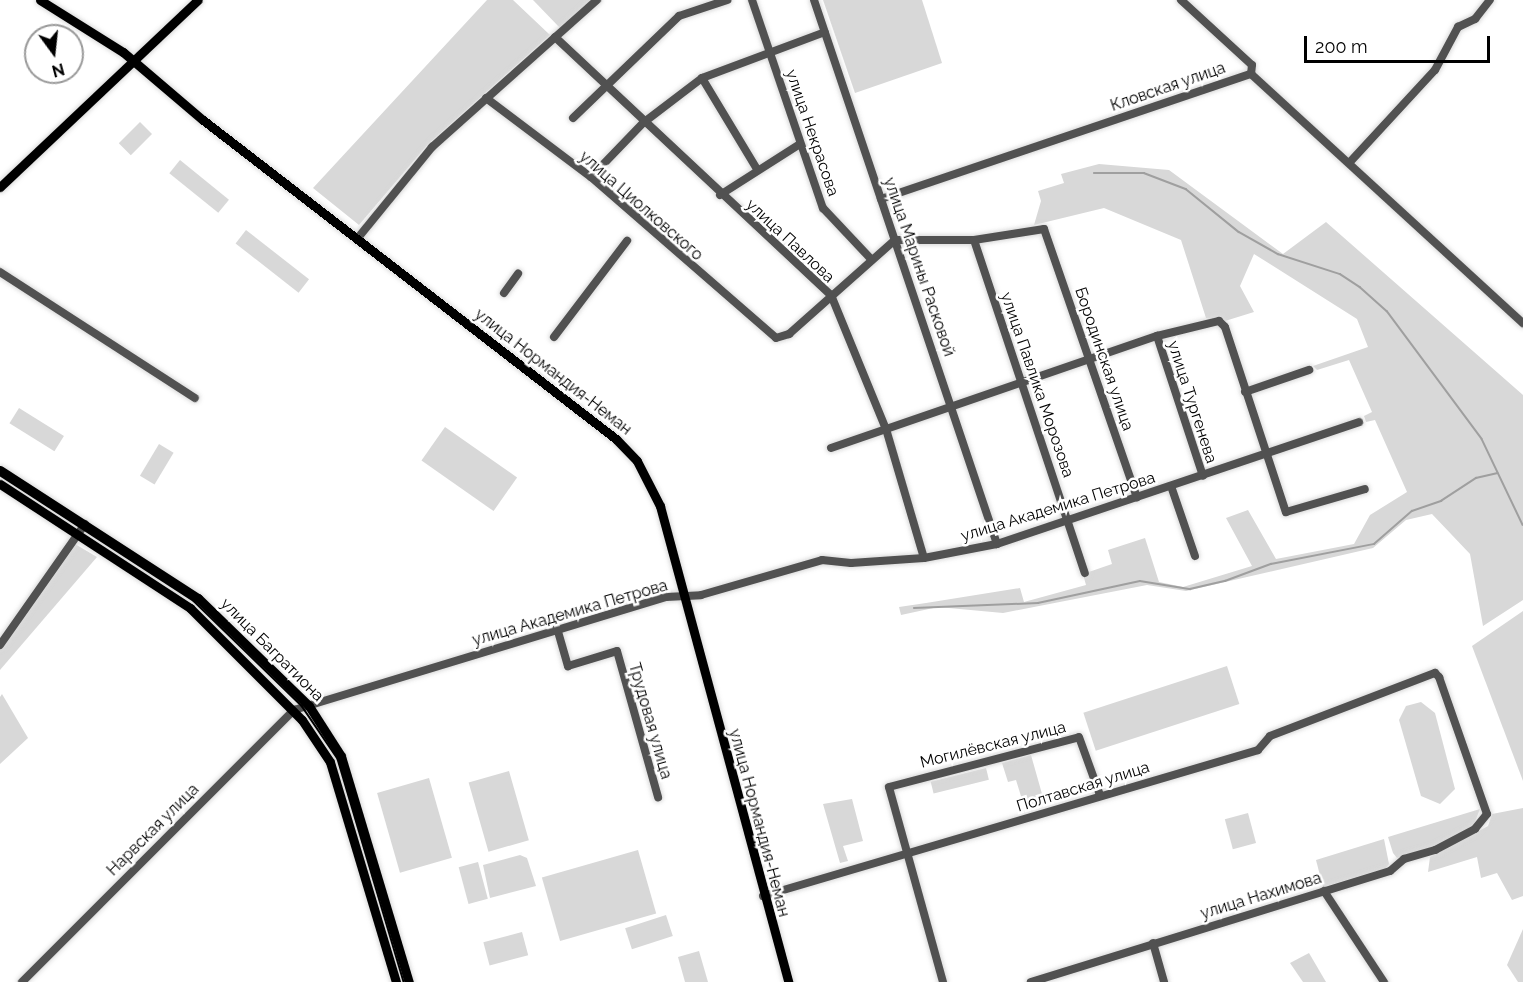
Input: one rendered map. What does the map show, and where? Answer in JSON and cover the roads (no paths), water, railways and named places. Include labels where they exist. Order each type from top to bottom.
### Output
[{"type":"main road","name":"улица Нормандия-Неман","points":[[40,0],[135,61],[357,239],[616,439],[638,461],[660,506],[763,896],[788,982]]},
{"type":"main road","points":[[0,188],[198,0]]},
{"type":"main road","name":"улица Багратиона","points":[[0,470],[198,598],[309,706],[341,756],[409,982]]},
{"type":"main road","name":"улица Багратиона","points":[[0,484],[190,608],[294,710],[330,762],[396,982]]},
{"type":"main road","points":[[368,886],[379,883]]},
{"type":"street","points":[[357,239],[432,147],[597,0]]},
{"type":"street","points":[[573,118],[603,86],[679,16],[727,0]]},
{"type":"street","name":"улица Некрасова","points":[[752,0],[823,207],[872,260]]},
{"type":"street","name":"улица Марины Расковой","points":[[814,0],[997,544]]},
{"type":"street","points":[[1181,0],[1252,65],[1251,74]]},
{"type":"street","points":[[1350,162],[1435,70],[1458,27],[1475,19],[1490,0]]},
{"type":"street","points":[[591,177],[643,123],[702,78],[825,32]]},
{"type":"street","name":"улица Павлова","points":[[555,38],[603,86],[831,296],[886,429],[924,558]]},
{"type":"street","name":"Кловская улица","points":[[881,199],[1251,74],[1350,162],[1523,323]]},
{"type":"street","points":[[702,78],[758,169]]},
{"type":"street","name":"улица Циолковского","points":[[486,98],[591,177],[776,338],[789,334],[831,296]]},
{"type":"street","points":[[720,195],[800,144]]},
{"type":"street","name":"Бородинская улица","points":[[974,240],[1044,229],[1137,497]]},
{"type":"street","points":[[831,296],[895,240],[974,240]]},
{"type":"street","name":"улица Павлика Морозова","points":[[974,240],[1085,573]]},
{"type":"street","points":[[554,337],[627,241]]},
{"type":"street","points":[[0,272],[195,398]]},
{"type":"street","points":[[504,293],[518,274]]},
{"type":"street","points":[[831,448],[953,409],[1157,336],[1219,321],[1226,327],[1265,455],[1286,512],[1365,489]]},
{"type":"street","name":"улица Тургенева","points":[[1157,336],[1203,476]]},
{"type":"street","points":[[1245,392],[1309,370]]},
{"type":"street","name":"улица Академика Петрова","points":[[309,706],[557,628],[666,597],[684,597],[822,560],[851,563],[924,558],[997,544],[1359,422]]},
{"type":"street","points":[[1171,486],[1195,556]]},
{"type":"street","points":[[0,645],[85,524]]},
{"type":"street","name":"Трудовая улица","points":[[557,628],[568,666],[617,651],[658,798]]},
{"type":"street","name":"Полтавская улица","points":[[763,896],[1258,750],[1270,736],[1403,688],[1435,673],[1439,677],[1488,814]]},
{"type":"street","points":[[294,710],[309,706]]},
{"type":"street","name":"Нарвская улица","points":[[22,982],[294,710]]},
{"type":"street","name":"Могилёвская улица","points":[[905,854],[889,787],[1079,737],[1100,795]]},
{"type":"street","name":"улица Нахимова","points":[[1031,982],[1390,871],[1404,859],[1435,850],[1475,829],[1488,814]]},
{"type":"street","points":[[905,854],[943,982]]},
{"type":"street","points":[[1324,891],[1384,982]]},
{"type":"street","points":[[1153,943],[1164,982]]},
{"type":"waterway","points":[[1094,173],[1144,173],[1186,189],[1239,232],[1278,254],[1340,274],[1360,287],[1387,311],[1482,439],[1523,525]]},
{"type":"waterway","points":[[914,608],[1038,603],[1140,581],[1190,589],[1225,581],[1271,564],[1374,544],[1412,511],[1441,501],[1476,478],[1497,473]]},
{"type":"tram line","points":[[0,475],[194,601],[302,706],[338,759],[404,982]]}]
